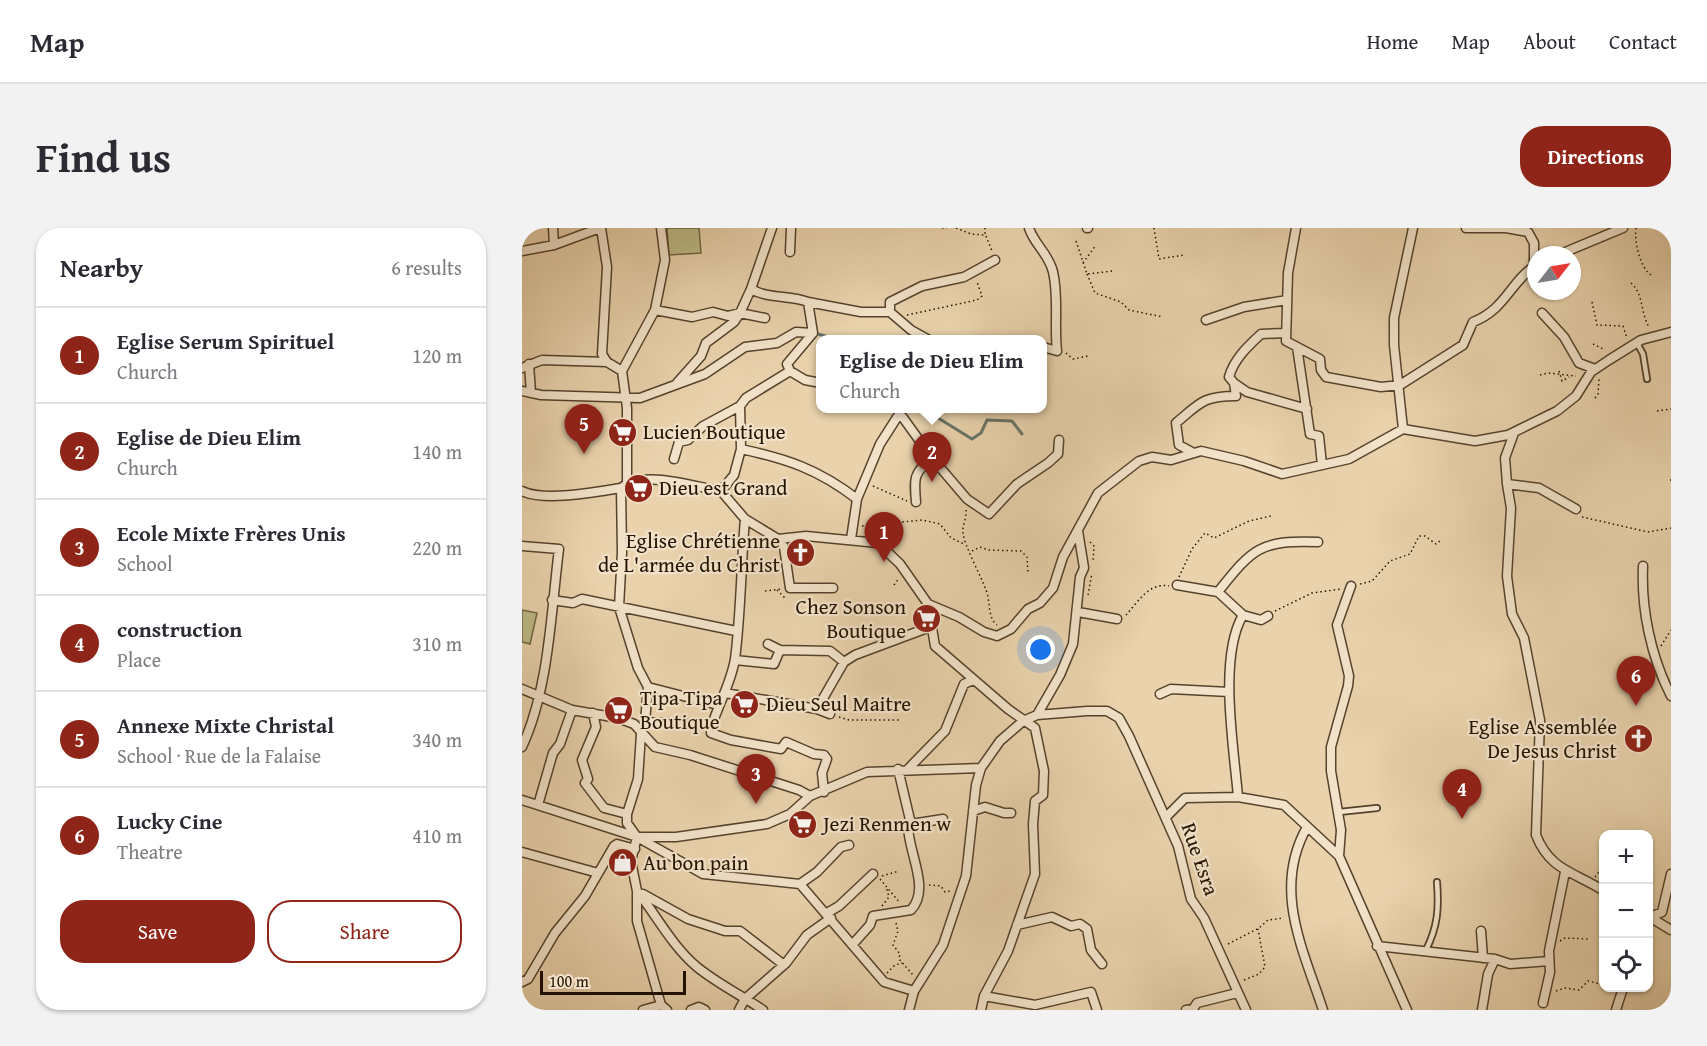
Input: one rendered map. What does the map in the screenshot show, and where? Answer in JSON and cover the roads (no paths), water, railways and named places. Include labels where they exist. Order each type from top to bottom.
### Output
[{"type":"street","points":[[553,228],[554,245]]},
{"type":"street","points":[[522,251],[554,245],[600,228],[607,267],[602,354],[607,362],[622,371]]},
{"type":"street","points":[[643,1010],[664,1007],[637,921],[637,891],[631,861],[637,837],[627,823],[627,814],[638,779],[641,734],[645,722],[648,687],[638,668],[619,608],[626,397],[622,371],[655,310],[665,260],[662,228]]},
{"type":"street","points":[[672,387],[701,356],[706,343],[734,322],[740,313],[751,289],[772,228]]},
{"type":"street","points":[[790,252],[792,228]]},
{"type":"street","points":[[1029,228],[1034,243],[1047,256],[1053,272],[1057,351],[1047,348]]},
{"type":"street","points":[[1296,228],[1287,300],[1286,341],[1320,359],[1321,370],[1326,377],[1381,387],[1400,385],[1463,345],[1473,322],[1485,317],[1499,305],[1527,274]]},
{"type":"street","points":[[1403,429],[1394,345],[1395,318],[1413,228]]},
{"type":"street","points":[[1466,228],[1504,228],[1528,232],[1534,246]]},
{"type":"street","points":[[1580,246],[1623,228]]},
{"type":"street","points":[[920,335],[910,330],[893,315],[890,302],[922,286],[964,277],[995,260]]},
{"type":"street","points":[[751,289],[861,312],[893,315]]},
{"type":"street","points":[[1206,320],[1244,308],[1287,300]]},
{"type":"street","points":[[807,302],[813,333]]},
{"type":"street","points":[[655,310],[692,318],[713,312],[728,316],[740,313],[765,318]]},
{"type":"street","points":[[1542,313],[1564,337],[1579,363],[1595,369]]},
{"type":"street","points":[[522,391],[640,398],[705,374],[744,347],[777,343],[796,332],[813,333]]},
{"type":"street","points":[[928,604],[959,617],[984,632],[997,636],[1011,629],[1028,609],[1040,603],[1053,588],[1063,557],[1098,493],[1139,461],[1152,457],[1171,459],[1202,451],[1244,461],[1282,474],[1349,459],[1403,429],[1475,441],[1514,433],[1557,411],[1576,396],[1595,369],[1636,343],[1671,332]]},
{"type":"street","points":[[813,333],[787,364],[790,371],[805,380],[816,382]]},
{"type":"street","points":[[1285,333],[1261,334],[1246,348],[1231,368],[1229,377],[1247,392],[1308,409]]},
{"type":"street","points":[[1297,347],[1310,434],[1319,436],[1322,465]]},
{"type":"street","points":[[531,393],[526,366],[542,360],[558,359],[607,362]]},
{"type":"street","points":[[674,459],[679,442],[688,440],[703,426],[740,406],[746,398],[790,371]]},
{"type":"street","points":[[1192,452],[1179,445],[1176,423],[1201,401],[1219,396],[1236,396],[1234,383]]},
{"type":"street","points":[[721,491],[734,475],[741,450],[740,406]]},
{"type":"street","points":[[851,540],[855,526],[857,499],[897,413]]},
{"type":"street","points":[[902,413],[932,458],[967,499],[989,514],[1017,484],[1048,464],[1058,454],[1059,440]]},
{"type":"street","points":[[1514,433],[1505,458],[1510,508],[1506,576],[1512,614],[1524,638],[1540,720],[1536,835],[1542,851],[1565,872],[1599,888]]},
{"type":"street","points":[[741,450],[791,461],[816,470],[857,499]]},
{"type":"street","points":[[916,502],[915,480],[919,468],[932,458]]},
{"type":"street","points":[[522,491],[531,495],[580,494],[624,486],[646,479],[697,485],[721,491],[745,519],[778,539],[784,546],[790,588],[833,588]]},
{"type":"street","points":[[1507,484],[1539,488],[1576,509]]},
{"type":"street","points":[[745,519],[735,660],[725,693],[718,705],[711,733],[731,740],[781,749],[786,742],[814,754],[824,755],[827,759],[821,780],[824,792]]},
{"type":"street","points":[[1037,715],[1060,675],[1073,644],[1080,577],[1084,568],[1078,531]]},
{"type":"street","points":[[778,539],[806,536],[878,543],[900,564],[928,604],[930,627],[935,646],[973,680],[1023,721],[1035,728],[1044,771],[1043,795],[1035,801],[1033,824],[1035,874],[1008,951],[984,996],[981,1010]]},
{"type":"street","points":[[1218,592],[1244,559],[1258,550],[1281,542],[1318,542]]},
{"type":"street","points":[[522,546],[559,549],[548,645],[530,729],[522,747]]},
{"type":"street","points":[[1643,566],[1641,595],[1656,654],[1671,696]]},
{"type":"street","points":[[1177,585],[1218,592],[1243,615],[1261,620],[1268,616]]},
{"type":"street","points":[[1339,856],[1341,830],[1332,771],[1331,747],[1349,676],[1337,625],[1351,586]]},
{"type":"street","points":[[552,600],[573,603],[582,599],[619,608],[668,615],[736,631]]},
{"type":"street","points":[[1078,612],[1117,619]]},
{"type":"street","points":[[1238,797],[1229,692],[1233,637],[1243,615]]},
{"type":"street","points":[[817,709],[844,662],[855,655],[930,627]]},
{"type":"street","points":[[768,644],[780,650],[830,651],[844,662]]},
{"type":"street","points":[[735,660],[774,664],[780,650]]},
{"type":"street","points":[[908,769],[945,731],[964,684],[973,680]]},
{"type":"street","points":[[648,687],[718,705]]},
{"type":"street","points":[[1160,694],[1171,688],[1229,692]]},
{"type":"street","points":[[522,689],[572,710],[634,724],[654,747],[690,755],[799,790],[810,796]]},
{"type":"street","points":[[725,693],[817,709],[830,714]]},
{"type":"street","points":[[538,805],[553,753],[560,744],[572,710]]},
{"type":"street","name":"Rue Esra","points":[[981,768],[1000,741],[1023,721],[1037,715],[1107,711],[1119,718],[1178,846],[1191,899],[1204,918],[1246,1010]]},
{"type":"street","points":[[593,713],[596,727],[582,760],[588,779],[585,783],[604,808],[627,814]]},
{"type":"street","points":[[645,722],[712,725]]},
{"type":"street","points":[[637,837],[676,837],[767,824],[790,814],[810,796],[867,772],[898,769],[981,768],[973,811],[966,876],[943,945],[914,991],[909,1010]]},
{"type":"street","points":[[898,769],[911,824]]},
{"type":"street","points":[[1166,817],[1185,798],[1238,797],[1284,805],[1339,856],[1407,1010]]},
{"type":"street","points":[[522,800],[568,817],[637,837],[703,874],[800,884],[817,873],[841,847],[849,845]]},
{"type":"street","points":[[973,811],[985,807],[1011,813]]},
{"type":"street","points":[[853,944],[870,925],[873,916],[911,910],[917,904],[919,887],[908,841],[908,826],[944,819]]},
{"type":"street","points":[[1307,827],[1298,843],[1291,873],[1292,920],[1323,1010]]},
{"type":"street","points":[[522,982],[528,979],[555,933],[585,896],[614,846],[617,844],[635,849]]},
{"type":"street","points":[[522,852],[598,873]]},
{"type":"street","points":[[1543,1003],[1550,972],[1550,946],[1565,872]]},
{"type":"street","points":[[739,1010],[745,999],[784,965],[807,935],[873,874]]},
{"type":"street","points":[[1653,915],[1662,912],[1671,874]]},
{"type":"street","points":[[800,884],[885,982],[914,991]]},
{"type":"street","points":[[637,891],[688,919],[725,931],[740,931],[784,965]]},
{"type":"street","points":[[637,891],[660,920],[667,936],[688,959],[763,1010]]},
{"type":"street","points":[[1017,925],[1052,917],[1071,926],[1080,924],[1087,929],[1091,950],[1102,964]]},
{"type":"street","points":[[1653,919],[1671,930]]},
{"type":"street","points":[[1481,931],[1483,958]]},
{"type":"street","points":[[1377,946],[1495,959],[1510,964],[1549,961]]},
{"type":"street","points":[[1482,1010],[1488,974],[1495,959]]},
{"type":"street","points":[[1185,1010],[1193,1009],[1197,1003],[1236,988]]},
{"type":"street","points":[[984,996],[1035,1008],[1091,992],[1097,1010]]},
{"type":"street","points":[[1616,1010],[1621,992]]},
{"type":"street","points":[[692,1010],[699,1007],[705,1010]]},
{"type":"lane","points":[[1636,343],[1643,354],[1647,379]]},
{"type":"lane","points":[[1339,812],[1377,808]]},
{"type":"lane","points":[[1426,950],[1436,930],[1439,910],[1437,882]]},
{"type":"waterway","points":[[814,333],[822,335]]},
{"type":"waterway","points":[[930,413],[972,439],[981,433],[987,420],[1012,421],[1022,434]]},
{"type":"place","name":"Lucien Boutique","points":[[622,432]]},
{"type":"place","name":"Annexe Mixte Christal","points":[[584,454]]},
{"type":"place","name":"Eglise de Dieu Elim","points":[[932,482]]},
{"type":"place","name":"Dieu est Grand","points":[[638,488]]},
{"type":"place","name":"Eglise Chrétienne de L'armée du Christ","points":[[801,553]]},
{"type":"place","name":"Eglise Serum Spirituel","points":[[884,562]]},
{"type":"place","name":"Chez Sonson Boutique","points":[[927,619]]},
{"type":"place","name":"Dieu Seul Maitre","points":[[745,704]]},
{"type":"place","name":"Lucky Cine","points":[[1636,706]]},
{"type":"place","name":"Tipa Tipa Boutique","points":[[619,710]]},
{"type":"place","name":"Eglise Assemblée De Jesus Christ","points":[[1638,739]]},
{"type":"place","name":"Ecole Mixte Frères Unis","points":[[756,804]]},
{"type":"place","name":"construction","points":[[1462,819]]},
{"type":"place","name":"Jezi Renmen w","points":[[802,824]]},
{"type":"place","name":"Au bon pain","points":[[622,863]]}]
